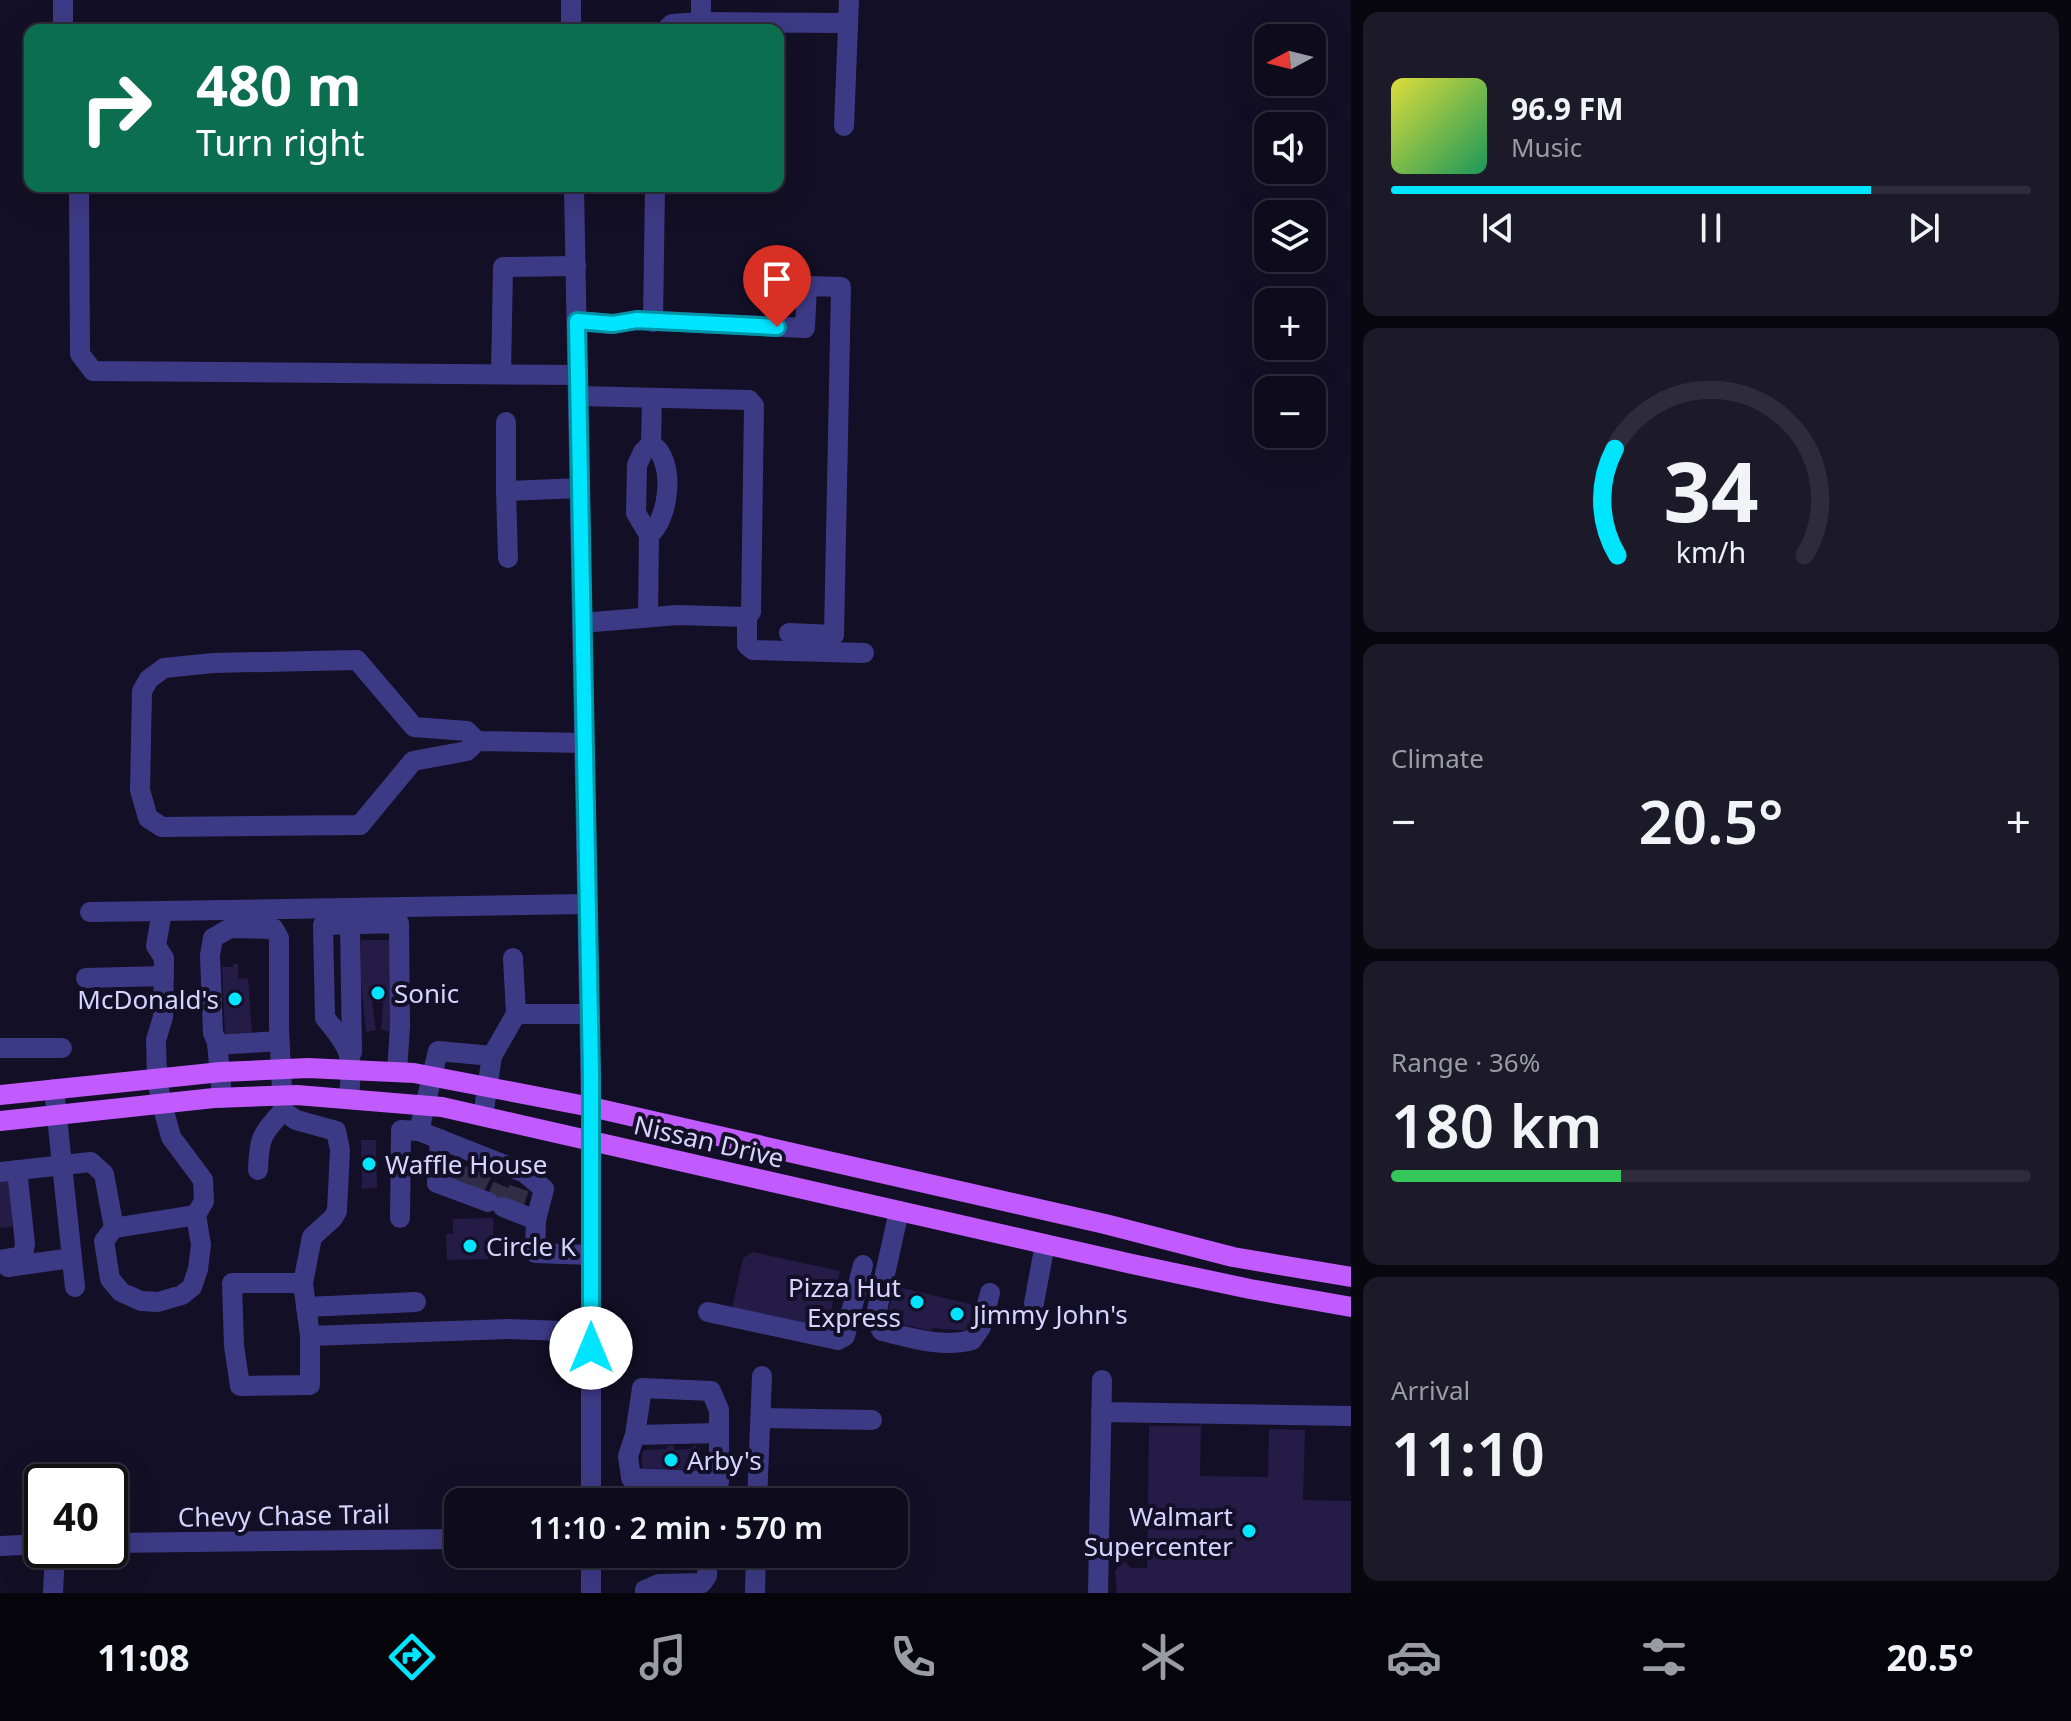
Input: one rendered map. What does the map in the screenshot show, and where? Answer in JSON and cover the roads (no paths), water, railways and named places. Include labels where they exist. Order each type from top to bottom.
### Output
[{"type":"main road","name":"Nissan Drive","points":[[0,1095],[221,1072],[351,1063],[591,1107],[1105,1224],[1233,1257],[1351,1277]]},
{"type":"main road","name":"Nissan Drive","points":[[0,1121],[222,1098],[282,1103],[349,1099],[427,1105],[1250,1289],[1351,1307]]},
{"type":"street","points":[[63,0],[63,24]]},
{"type":"street","points":[[571,0],[571,24]]},
{"type":"street","points":[[701,0],[701,22]]},
{"type":"street","points":[[844,126],[849,0]]},
{"type":"street","points":[[672,24],[848,23]]},
{"type":"street","points":[[79,192],[80,354],[93,371],[501,374],[652,398],[749,400],[754,406],[751,612],[747,617],[747,645],[753,650],[864,653]]},
{"type":"street","points":[[574,192],[591,1107],[591,1488]]},
{"type":"street","points":[[653,322],[655,192]]},
{"type":"street","points":[[501,374],[503,267],[576,266]]},
{"type":"street","points":[[577,321],[613,324],[637,320],[805,328],[807,286],[841,287],[834,635],[789,633]]},
{"type":"street","points":[[648,617],[649,535],[636,513],[637,465],[651,444],[652,398]]},
{"type":"street","points":[[506,422],[508,558]]},
{"type":"street","points":[[649,535],[659,524],[666,502],[665,462],[660,450],[651,444]]},
{"type":"street","points":[[506,491],[580,488]]},
{"type":"street","points":[[582,623],[677,615],[747,617]]},
{"type":"street","points":[[477,741],[467,751],[413,761],[360,825],[162,827],[148,818],[140,790],[142,691],[149,679],[164,668],[213,663],[357,660],[414,727],[467,731],[477,741],[584,743]]},
{"type":"street","points":[[90,912],[162,911],[274,919],[587,904]]},
{"type":"street","points":[[162,911],[156,946],[164,958],[163,1017],[156,1040],[157,1079],[171,1137],[203,1180],[204,1201],[196,1215],[201,1245],[192,1287],[182,1295],[158,1302],[141,1301],[121,1292],[110,1279],[104,1241],[114,1228],[196,1215]]},
{"type":"street","points":[[323,916],[350,924],[400,915]]},
{"type":"street","points":[[397,1072],[400,915]]},
{"type":"street","points":[[323,916],[325,1018],[342,1038],[351,1063]]},
{"type":"street","points":[[258,1170],[258,1143],[282,1103],[279,938],[274,919]]},
{"type":"street","points":[[222,1098],[221,1072],[213,1033],[210,955],[213,938],[230,928],[274,919]]},
{"type":"street","points":[[349,1099],[350,924]]},
{"type":"street","points":[[483,1116],[492,1056],[516,1014],[513,958]]},
{"type":"street","points":[[86,978],[164,976]]},
{"type":"street","points":[[516,1014],[589,1014]]},
{"type":"street","points":[[217,1045],[279,1041]]},
{"type":"street","points":[[0,1048],[62,1048]]},
{"type":"street","points":[[419,1131],[438,1051],[492,1056]]},
{"type":"street","points":[[54,1089],[75,1287]]},
{"type":"street","points":[[282,1103],[296,1120],[336,1131],[340,1150],[337,1211],[312,1237],[303,1283],[310,1336],[310,1385],[240,1386],[234,1346],[232,1283],[303,1283]]},
{"type":"street","points":[[400,1218],[401,1130],[419,1131],[440,1139],[536,1220]]},
{"type":"street","points":[[440,1139],[437,1183],[490,1183],[544,1189],[536,1220],[535,1253],[591,1255]]},
{"type":"street","points":[[13,1170],[91,1162],[104,1174],[114,1228]]},
{"type":"street","points":[[0,1260],[23,1256],[25,1244],[13,1170]]},
{"type":"street","points":[[13,1170],[33,1264]]},
{"type":"street","points":[[899,1211],[875,1319],[882,1331],[926,1342],[972,1340],[981,1327],[990,1293]]},
{"type":"street","points":[[1034,1303],[1045,1244]]},
{"type":"street","points":[[0,1268],[72,1258]]},
{"type":"street","points":[[708,1312],[838,1340],[845,1336],[863,1265]]},
{"type":"street","points":[[306,1307],[416,1302]]},
{"type":"street","points":[[373,1304],[375,1335]]},
{"type":"street","points":[[310,1336],[508,1329],[591,1332]]},
{"type":"street","points":[[758,1488],[762,1376]]},
{"type":"street","points":[[1098,1593],[1102,1380]]},
{"type":"street","points":[[680,1488],[631,1478],[628,1456],[635,1435],[642,1388],[711,1391],[719,1410],[719,1482],[707,1488]]},
{"type":"street","points":[[1101,1412],[1351,1416]]},
{"type":"street","points":[[761,1418],[872,1420]]},
{"type":"street","points":[[635,1435],[719,1433]]},
{"type":"street","name":"Chevy Chase Trail","points":[[128,1543],[444,1539]]},
{"type":"street","points":[[0,1546],[24,1545]]},
{"type":"street","points":[[53,1593],[54,1568]]},
{"type":"street","points":[[591,1568],[591,1593]]},
{"type":"street","points":[[755,1593],[756,1568]]},
{"type":"street","points":[[645,1593],[645,1590],[659,1584],[709,1585]]},
{"type":"tunnel","points":[[460,1181],[465,1166]]},
{"type":"tunnel","points":[[475,1187],[482,1173]]},
{"type":"tunnel","points":[[495,1204],[504,1182]]},
{"type":"tunnel","points":[[514,1203],[519,1188]]},
{"type":"place","name":"Sonic","points":[[378,993]]},
{"type":"place","name":"McDonald's","points":[[235,999]]},
{"type":"place","name":"Waffle House","points":[[369,1164]]},
{"type":"place","name":"Circle K","points":[[470,1246]]},
{"type":"place","name":"Pizza Hut Express","points":[[917,1302]]},
{"type":"place","name":"Jimmy John's","points":[[957,1314]]},
{"type":"place","name":"Arby's","points":[[671,1460]]},
{"type":"place","name":"Walmart Supercenter","points":[[1249,1531]]}]
